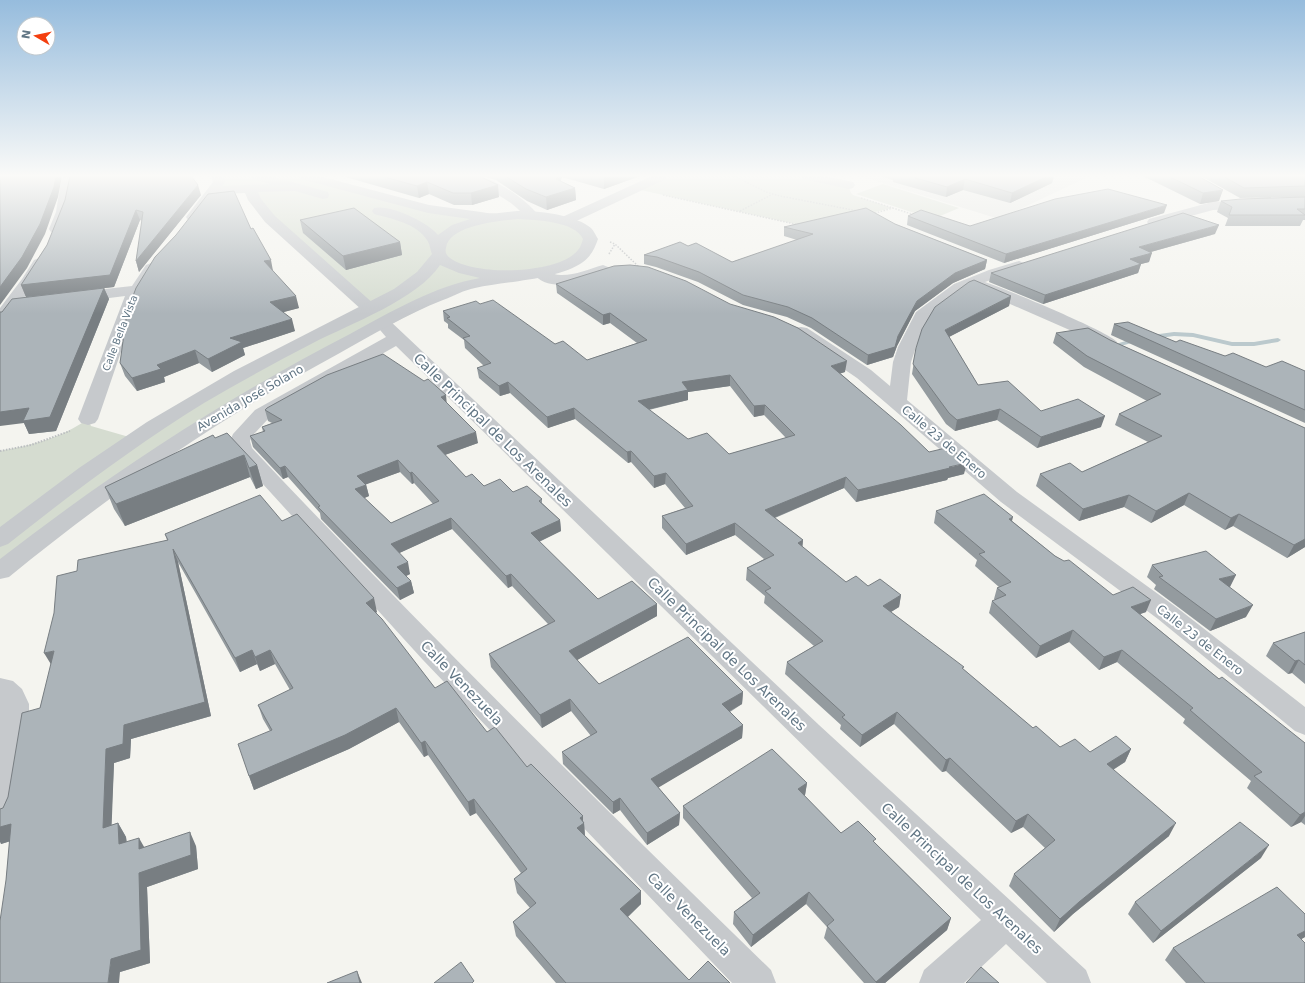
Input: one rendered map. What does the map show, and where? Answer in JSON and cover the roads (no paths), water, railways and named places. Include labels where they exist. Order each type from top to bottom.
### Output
[{"type":"street","points":[[52,239],[59,222]]},
{"type":"street","points":[[183,229],[188,222]]},
{"type":"street","name":"Calle Principal de Los Arenales","points":[[273,222],[390,330],[809,733],[1073,983]]},
{"type":"street","points":[[411,222],[425,229],[432,235],[438,251],[449,264],[469,271],[496,275],[533,273],[565,265],[575,260],[588,249],[590,238],[582,228],[567,222]]},
{"type":"street","name":"Avenida José Solano","points":[[390,330],[400,292],[420,278],[432,265],[438,251],[439,242],[444,237],[458,227],[473,222]]},
{"type":"street","points":[[1142,226],[1156,222]]},
{"type":"street","points":[[0,319],[29,280],[45,253]]},
{"type":"street","name":"Calle Bella Vista","points":[[88,419],[122,321],[136,290],[160,256]]},
{"type":"street","points":[[897,402],[902,362],[907,347],[922,316],[949,294],[972,282],[1004,270],[1035,261]]},
{"type":"street","points":[[984,262],[1004,270]]},
{"type":"street","points":[[533,273],[548,278],[561,280],[579,277],[612,268],[641,269]]},
{"type":"street","name":"Avenida José Solano","points":[[0,571],[90,501],[207,422],[251,395],[390,330],[426,301],[457,288],[481,281],[533,273]]},
{"type":"street","points":[[972,282],[1087,331],[1124,350]]},
{"type":"street","points":[[60,299],[136,290]]},
{"type":"street","points":[[11,305],[32,302]]},
{"type":"street","name":"Calle 23 de Enero","points":[[780,322],[804,333],[864,374],[1009,497],[1167,613],[1305,723]]},
{"type":"street","name":"Avenida José Solano","points":[[0,539],[104,462],[176,412],[251,368],[390,330]]},
{"type":"street","name":"Calle Venezuela","points":[[390,330],[312,385],[273,407],[251,424],[243,434],[240,441],[242,450],[307,521],[547,772],[758,983]]},
{"type":"street","points":[[0,689],[3,689],[12,696],[15,704],[14,727],[0,811]]},
{"type":"street","points":[[937,983],[1006,920]]},
{"type":"waterway","points":[[1152,337],[1174,334],[1193,335],[1232,344],[1254,344],[1278,340]]},
{"type":"waterway","points":[[1121,344],[1136,340]]}]
